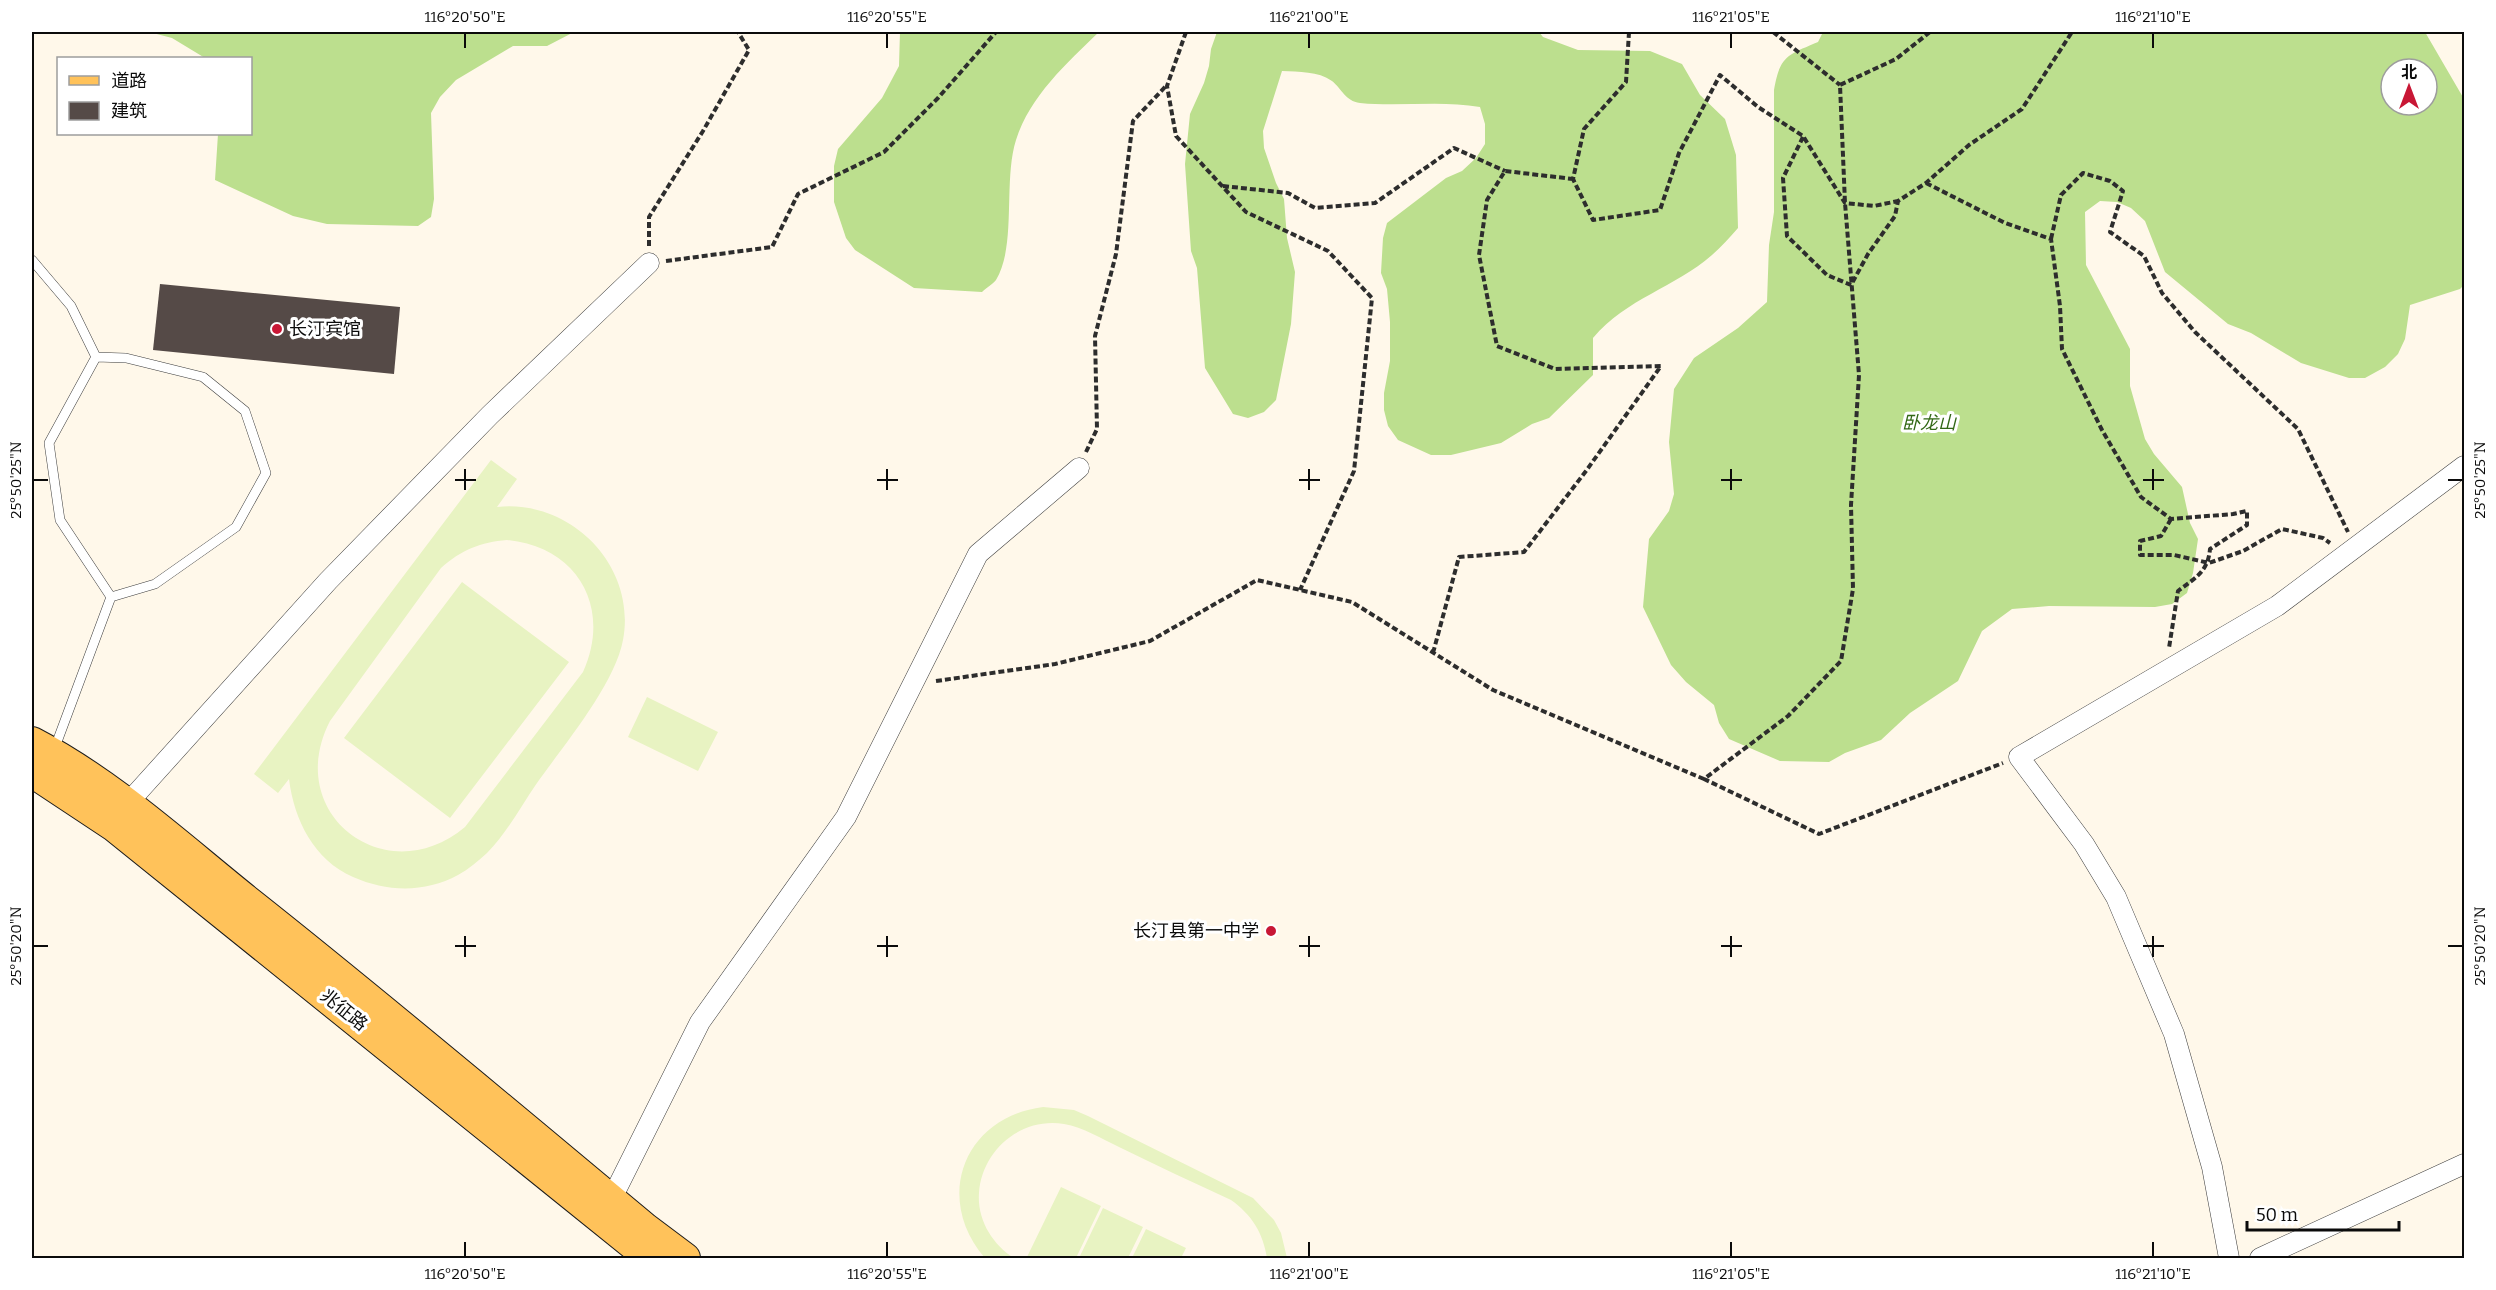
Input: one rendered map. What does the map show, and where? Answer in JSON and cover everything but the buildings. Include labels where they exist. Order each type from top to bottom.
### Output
[{"type":"main road","points":[[39,755],[127,804],[374,1001],[611,1200],[685,1258]]},
{"type":"main road","name":"兆征路","points":[[39,755],[115,827],[650,1258]]},
{"type":"street","points":[[127,804],[328,581],[490,415],[649,263]]},
{"type":"street","points":[[2229,1258],[2212,1167],[2174,1034],[2166,1014],[2116,897],[2084,844],[2019,757],[2277,606],[2464,466]]},
{"type":"street","points":[[611,1200],[700,1022],[846,817],[978,554],[1079,468]]},
{"type":"street","points":[[2260,1258],[2464,1164]]},
{"type":"lane","points":[[32,260],[71,306],[96,357]]},
{"type":"lane","points":[[96,357],[50,443],[60,520],[111,597]]},
{"type":"lane","points":[[39,755],[111,597],[156,584],[236,527],[266,473],[245,411],[203,377],[126,357],[96,357]]},
{"type":"path","points":[[738,32],[748,50],[703,130],[649,216],[649,263],[772,247],[798,194],[884,152],[938,98],[996,32]]},
{"type":"path","points":[[1079,468],[1097,429],[1095,336],[1116,254],[1132,121],[1167,86],[1186,32]]},
{"type":"path","points":[[1629,32],[1626,82],[1584,129],[1573,178],[1593,220],[1660,210],[1679,153],[1720,75],[1758,107],[1803,136],[1845,203]]},
{"type":"path","points":[[1704,779],[1788,716],[1841,661],[1853,589],[1851,505],[1859,375],[1845,203],[1840,85],[1773,32]]},
{"type":"path","points":[[1840,85],[1896,59],[1930,32]]},
{"type":"path","points":[[1845,203],[1874,206],[1898,201],[1926,183],[1969,145],[2022,109],[2072,32]]},
{"type":"path","points":[[1167,86],[1176,136],[1246,212],[1328,251],[1372,298],[1354,471],[1300,590]]},
{"type":"path","points":[[1803,136],[1783,178],[1787,236],[1827,275],[1851,285]]},
{"type":"path","points":[[1223,186],[1288,193],[1315,208],[1375,203],[1454,148],[1505,171],[1573,178]]},
{"type":"path","points":[[1433,653],[1459,557],[1524,552],[1662,366],[1556,369],[1497,346],[1479,255],[1487,200],[1505,171]]},
{"type":"path","points":[[2209,563],[2211,549],[2247,525],[2247,511],[2171,519],[2141,497],[2102,430],[2062,349],[2060,306],[2051,239],[2061,195],[2083,173],[2110,181],[2123,191],[2110,232],[2144,256],[2163,293],[2195,332],[2298,429],[2351,552]]},
{"type":"path","points":[[1926,183],[2005,223],[2051,239]]},
{"type":"path","points":[[1851,285],[1868,254],[1895,216],[1898,201]]},
{"type":"path","points":[[2171,519],[2161,536],[2140,542],[2140,555],[2174,555],[2209,563]]},
{"type":"path","points":[[2166,671],[2178,591],[2196,578],[2209,563],[2243,550],[2282,529],[2323,538],[2351,552]]},
{"type":"path","points":[[912,685],[1055,664],[1150,641],[1257,580],[1352,602],[1494,690],[1704,779],[1820,834],[2019,757]]},
{"type":"green space","points":[[149,32],[574,32],[547,46],[513,46],[456,80],[440,97],[431,113],[434,199],[431,217],[418,226],[327,224],[293,216],[215,180],[218,135],[252,135],[252,57],[203,57],[172,38]]},
{"type":"green space","points":[[900,32],[1099,32],[1051,81],[1022,124],[1012,156],[1008,231],[1002,266],[996,280],[982,292],[914,288],[855,250],[846,238],[834,202],[834,166],[838,149],[882,98],[899,66]]},
{"type":"green space","points":[[1217,32],[1539,32],[1543,37],[1578,50],[1650,51],[1682,64],[1700,95],[1725,119],[1736,155],[1738,228],[1715,252],[1697,266],[1606,324],[1593,338],[1593,375],[1549,418],[1532,424],[1501,443],[1451,455],[1431,455],[1398,440],[1388,426],[1384,410],[1384,393],[1390,361],[1390,322],[1387,289],[1381,273],[1383,238],[1387,223],[1446,178],[1462,171],[1476,158],[1485,144],[1485,124],[1480,107],[1450,104],[1360,103],[1347,97],[1332,81],[1321,75],[1282,71],[1263,131],[1264,148],[1284,199],[1287,238],[1295,272],[1291,324],[1276,400],[1264,412],[1248,418],[1233,414],[1205,368],[1197,268],[1191,251],[1185,164],[1190,114],[1204,83]]},
{"type":"green space","name":"卧龙山","points":[[1823,32],[2425,32],[2464,99],[2464,285],[2460,289],[2410,305],[2405,339],[2398,354],[2385,367],[2365,378],[2349,378],[2301,363],[2251,333],[2228,324],[2165,272],[2145,221],[2131,208],[2117,202],[2100,201],[2085,212],[2086,265],[2130,349],[2130,386],[2145,439],[2154,454],[2182,487],[2190,523],[2198,539],[2193,573],[2187,593],[2172,604],[2155,607],[2049,606],[2012,609],[1982,631],[1958,681],[1910,713],[1881,740],[1845,753],[1829,762],[1780,761],[1729,739],[1719,723],[1714,705],[1686,682],[1671,665],[1643,607],[1649,539],[1669,511],[1674,494],[1669,442],[1674,389],[1694,358],[1738,328],[1767,302],[1769,245],[1774,212],[1774,90],[1776,78],[1783,63],[1799,50],[1818,42]]},
{"type":"green space","points":[[491,460],[517,479],[497,507],[524,507],[550,514],[573,526],[593,543],[609,563],[620,587],[625,613],[623,640],[610,676],[587,714],[501,837],[487,853],[462,873],[432,885],[406,888],[379,886],[353,877],[339,870],[327,860],[308,837],[296,809],[289,779],[278,793],[254,774]],"holes":[[[507,540],[532,545],[553,555],[570,568],[582,585],[590,604],[593,625],[591,648],[583,672],[465,827],[435,845],[404,851],[375,847],[350,834],[331,813],[320,786],[319,755],[330,721],[441,568],[456,556],[489,543]]]},
{"type":"green space","points":[[462,582],[569,662],[450,818],[344,738]]},
{"type":"green space","points":[[647,697],[718,732],[698,771],[628,737]]},
{"type":"green space","points":[[1043,1107],[1074,1110],[1088,1116],[1253,1198],[1274,1220],[1281,1233],[1287,1258],[1267,1258],[1263,1240],[1251,1218],[1231,1200],[1085,1130],[1064,1124],[1048,1123],[1019,1131],[996,1150],[987,1163],[979,1193],[983,1221],[999,1246],[1014,1258],[985,1258],[969,1235],[961,1210],[960,1186],[965,1164],[976,1143],[993,1126],[1016,1114]]},
{"type":"green space","points":[[1061,1187],[1101,1206],[1076,1258],[1027,1257]]},
{"type":"green space","points":[[1103,1208],[1143,1227],[1128,1258],[1079,1258]]},
{"type":"green space","points":[[1146,1229],[1186,1248],[1181,1258],[1132,1258]]},
{"type":"place","name":"长汀宾馆","points":[[277,329]]},
{"type":"place","name":"长汀县第一中学","points":[[1271,931]]}]
